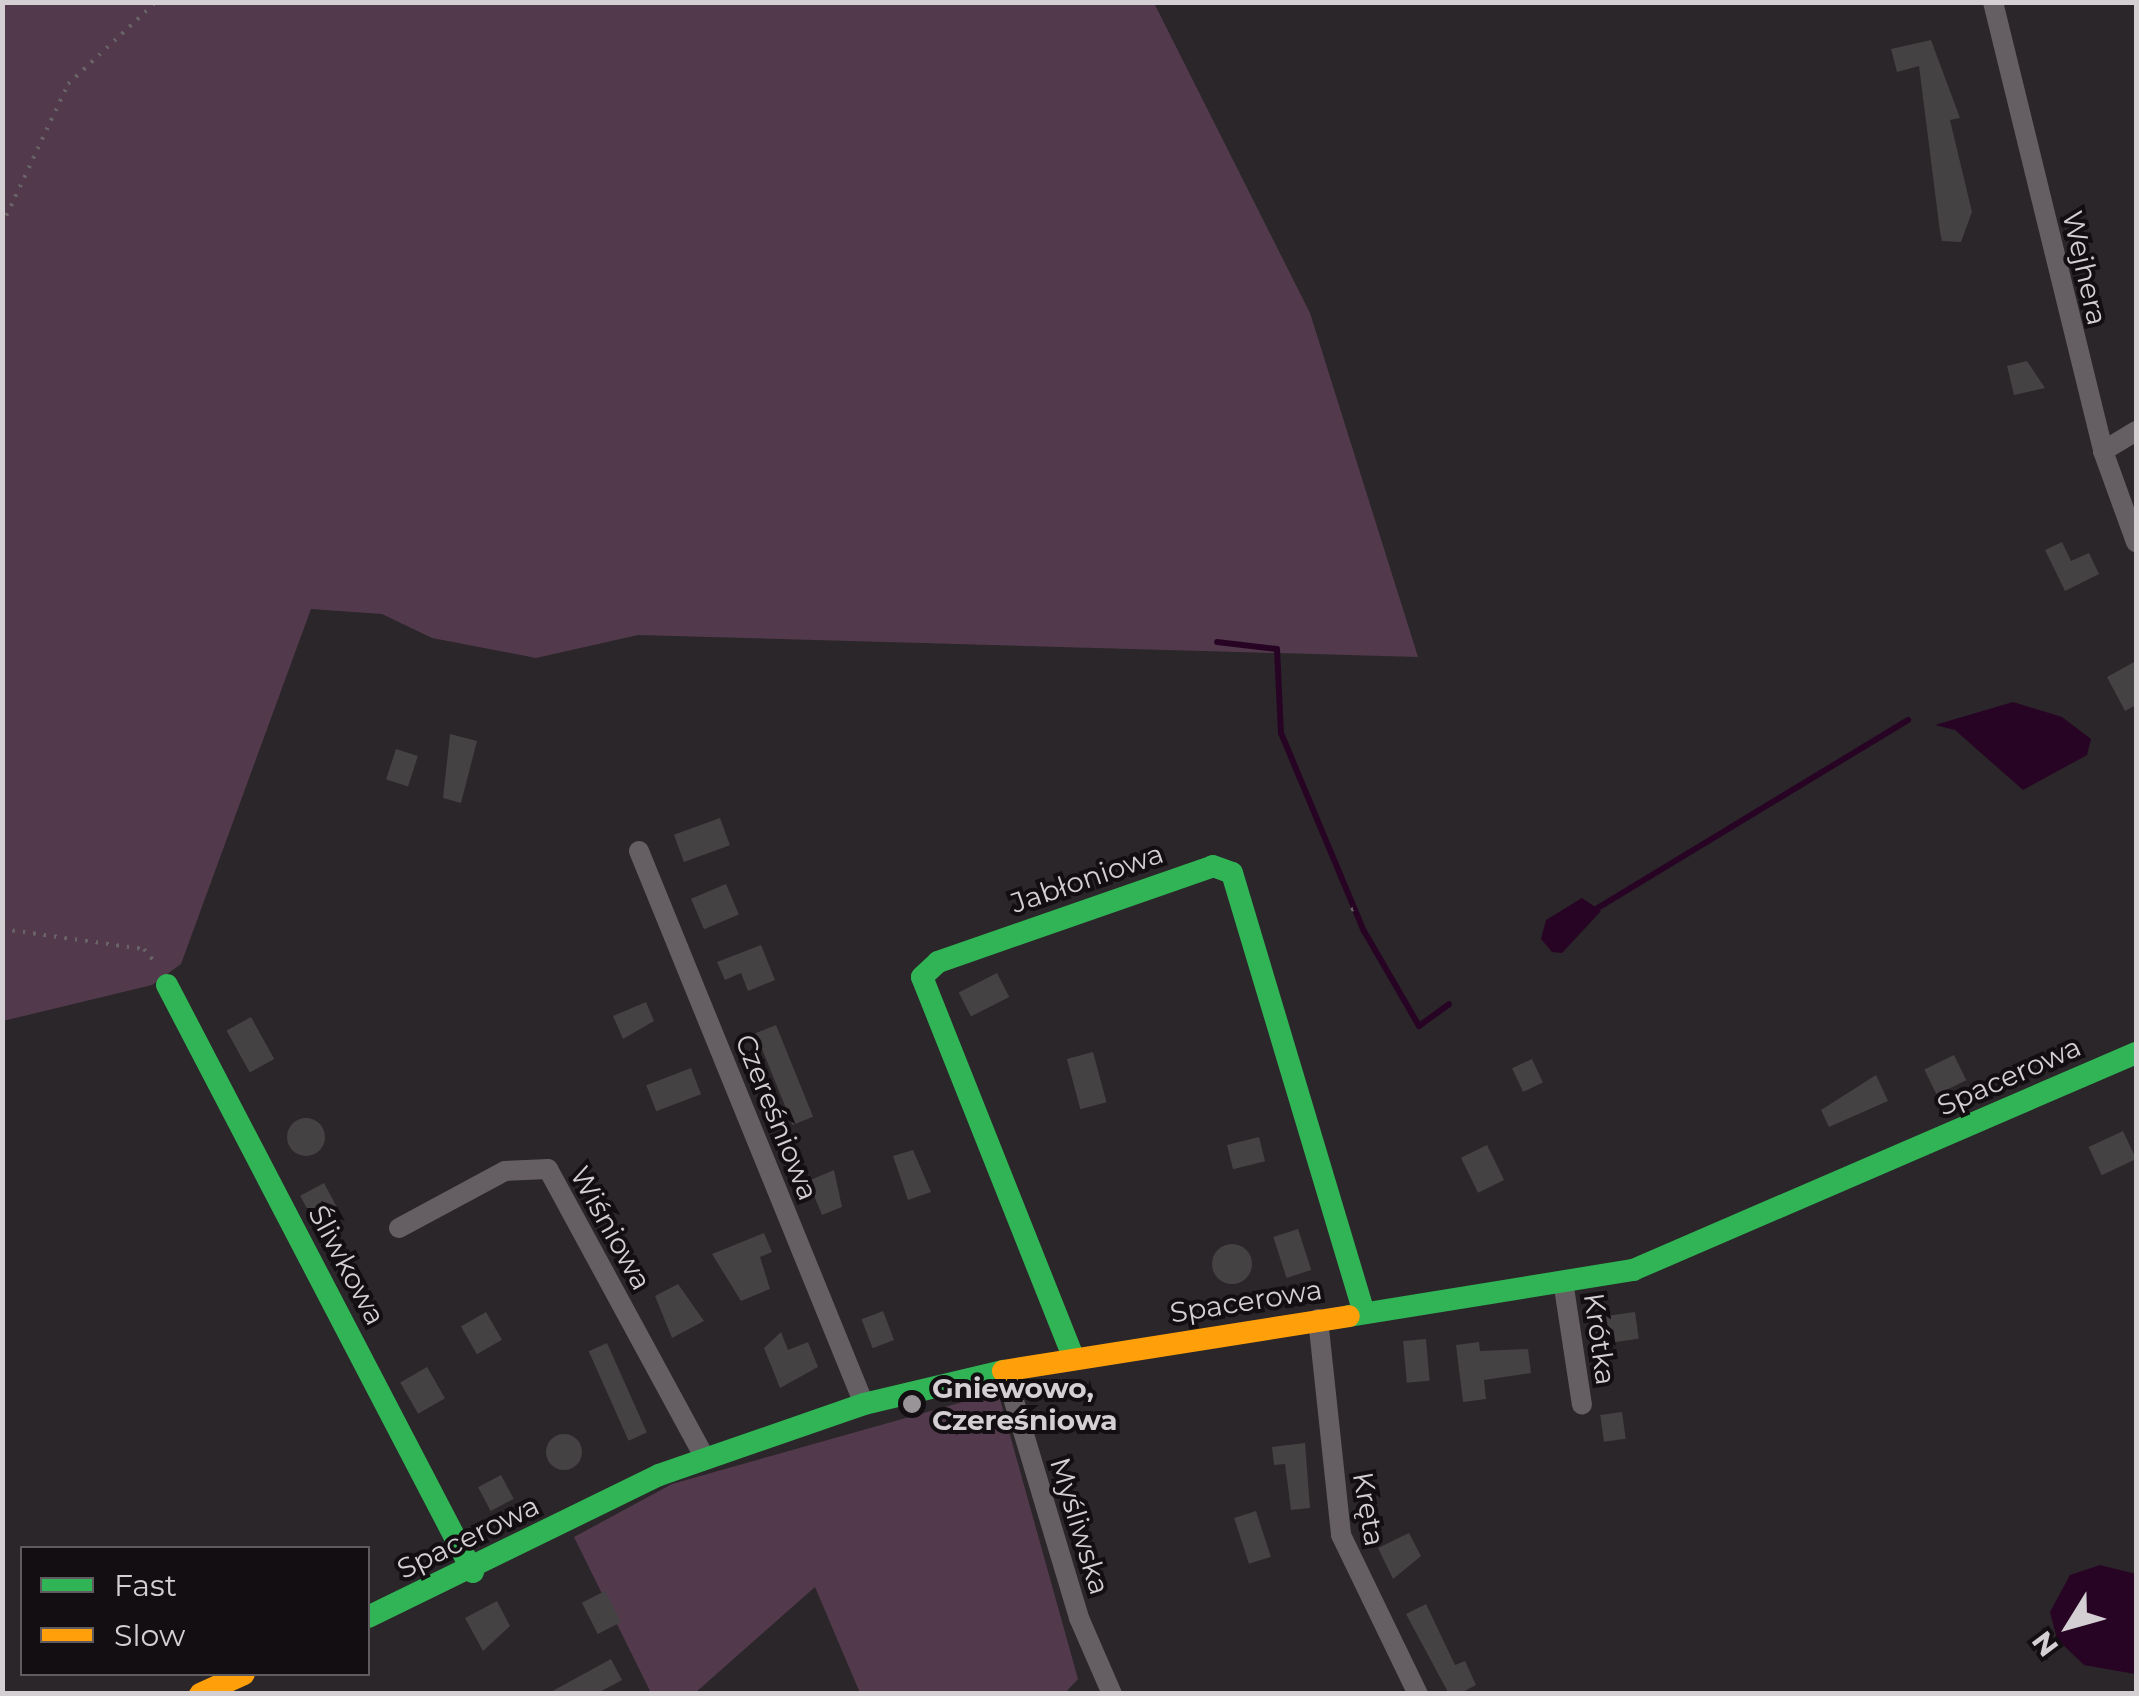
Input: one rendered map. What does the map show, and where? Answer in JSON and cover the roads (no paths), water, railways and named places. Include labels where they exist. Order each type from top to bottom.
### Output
[{"type":"street","name":"Wejhera","points":[[1993,2],[2102,451],[2136,542]]},
{"type":"street","points":[[2102,451],[2136,431]]},
{"type":"street","name":"Czereśniowa","points":[[639,850],[864,1404]]},
{"type":"street","name":"Jabłoniowa","points":[[1074,1360],[922,977],[938,962],[1213,866],[1232,872],[1364,1312]]},
{"type":"street","name":"Śliwkowa","points":[[167,985],[473,1572]]},
{"type":"street","name":"Spacerowa","points":[[370,1617],[473,1572],[706,1458],[864,1404],[1005,1371],[1633,1270],[2136,1053]]},
{"type":"street","name":"Wiśniowa","points":[[399,1228],[505,1171],[548,1170],[706,1458]]},
{"type":"street","name":"Krótka","points":[[1564,1281],[1582,1406]]},
{"type":"street","name":"Kręta","points":[[1318,1319],[1344,1545],[1418,1694]]},
{"type":"street","name":"Myśliwska","points":[[1005,1371],[1079,1618],[1112,1694]]},
{"type":"street","points":[[200,1694],[240,1676]]},
{"type":"waterway","points":[[1217,642],[1277,649],[1281,733],[1364,931],[1419,1026],[1449,1004]]},
{"type":"waterway","points":[[1596,909],[1908,720]]},
{"type":"place","name":"Gniewowo, Czereśniowa","points":[[912,1404]]}]
